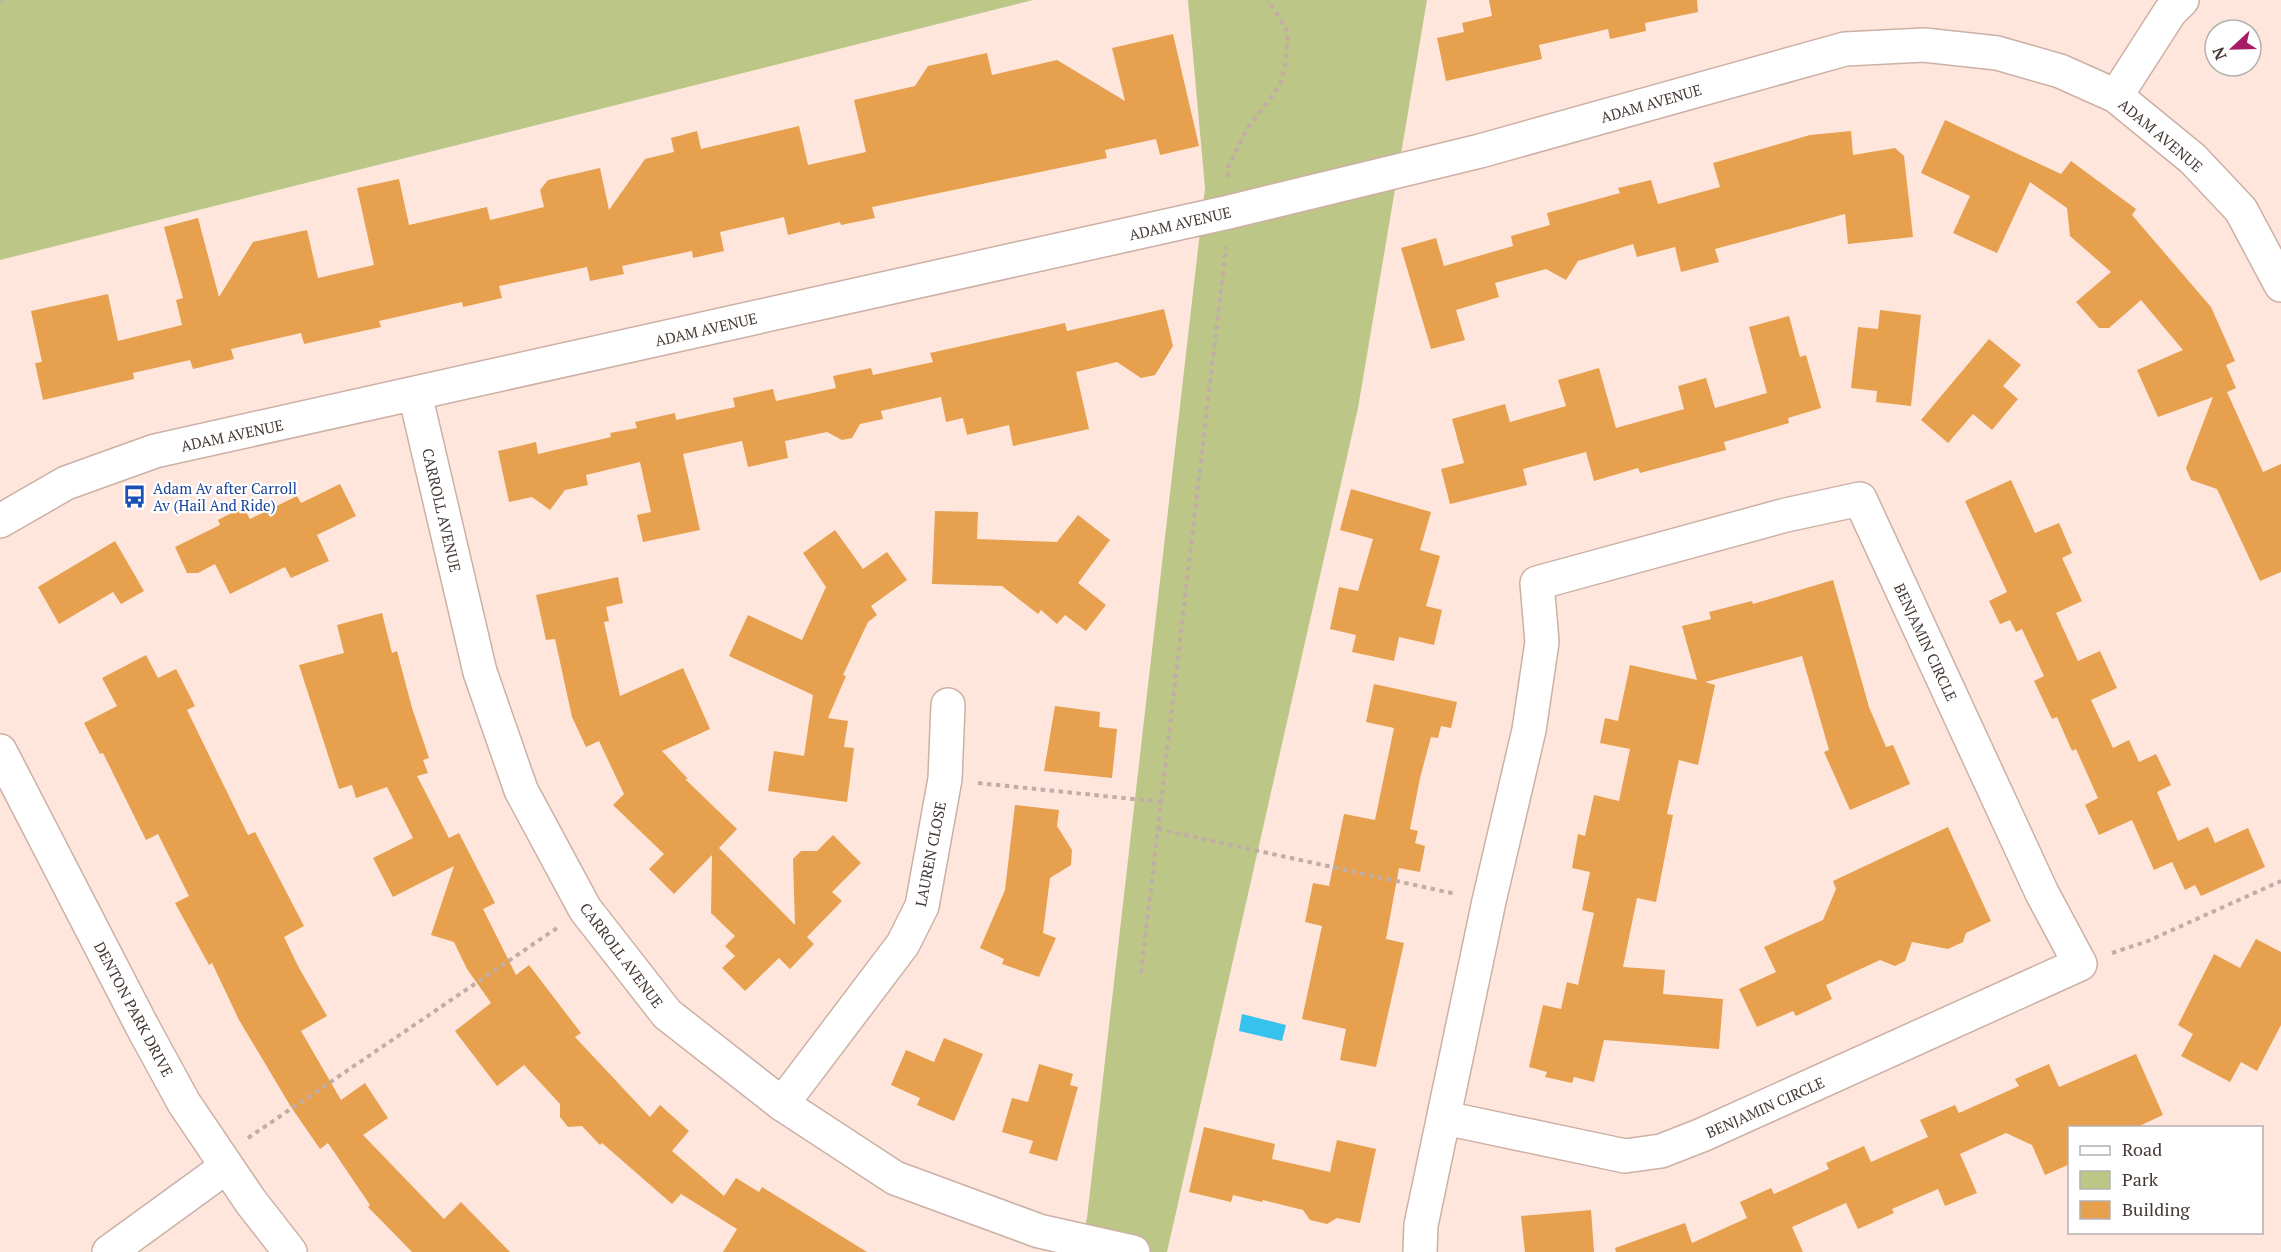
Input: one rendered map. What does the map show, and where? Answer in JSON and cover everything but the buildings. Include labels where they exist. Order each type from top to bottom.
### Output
[{"type":"street","points":[[2116,96],[2170,12],[2182,0]]},
{"type":"street","name":"ADAM AVENUE","points":[[0,521],[66,483],[155,452],[1229,212],[1479,151],[1845,49],[1924,45],[1997,53],[2060,71],[2116,96],[2193,159],[2241,210],[2281,285]]},
{"type":"street","name":"CARROLL AVENUE","points":[[414,394],[480,672],[521,790],[585,909],[667,1014],[783,1104],[896,1178],[1039,1231],[1133,1252]]},
{"type":"street","name":"BENJAMIN CIRCLE","points":[[1420,1252],[1421,1225],[1489,902],[1529,730],[1542,642],[1537,583],[1785,515],[1860,499],[2042,893],[2080,964],[1702,1135],[1661,1151],[1625,1156],[1445,1118]]},
{"type":"street","name":"LAUREN CLOSE","points":[[783,1104],[903,944],[922,906],[945,779],[948,705]]},
{"type":"street","name":"DENTON PARK DRIVE","points":[[0,751],[183,1102],[223,1162],[290,1252]]},
{"type":"street","points":[[109,1252],[223,1162]]},
{"type":"path","points":[[1141,973],[1229,212],[1228,167],[1247,129],[1280,85],[1286,61],[1288,32],[1268,0]]},
{"type":"path","points":[[945,779],[1162,802]]},
{"type":"path","points":[[1158,829],[1489,902]]},
{"type":"path","points":[[2080,964],[2148,941],[2281,880]]},
{"type":"path","points":[[223,1162],[585,909]]},
{"type":"green space","points":[[0,0],[1033,0],[0,260]]},
{"type":"green space","points":[[1188,0],[1427,0],[1358,408],[1167,1252],[1078,1252],[1087,1218],[1205,188]]},
{"type":"water","points":[[1242,1014],[1286,1025],[1282,1041],[1239,1031]]},
{"type":"place","name":"Adam Av after Carroll Av (Hail And Ride)","points":[[135,497]]}]
